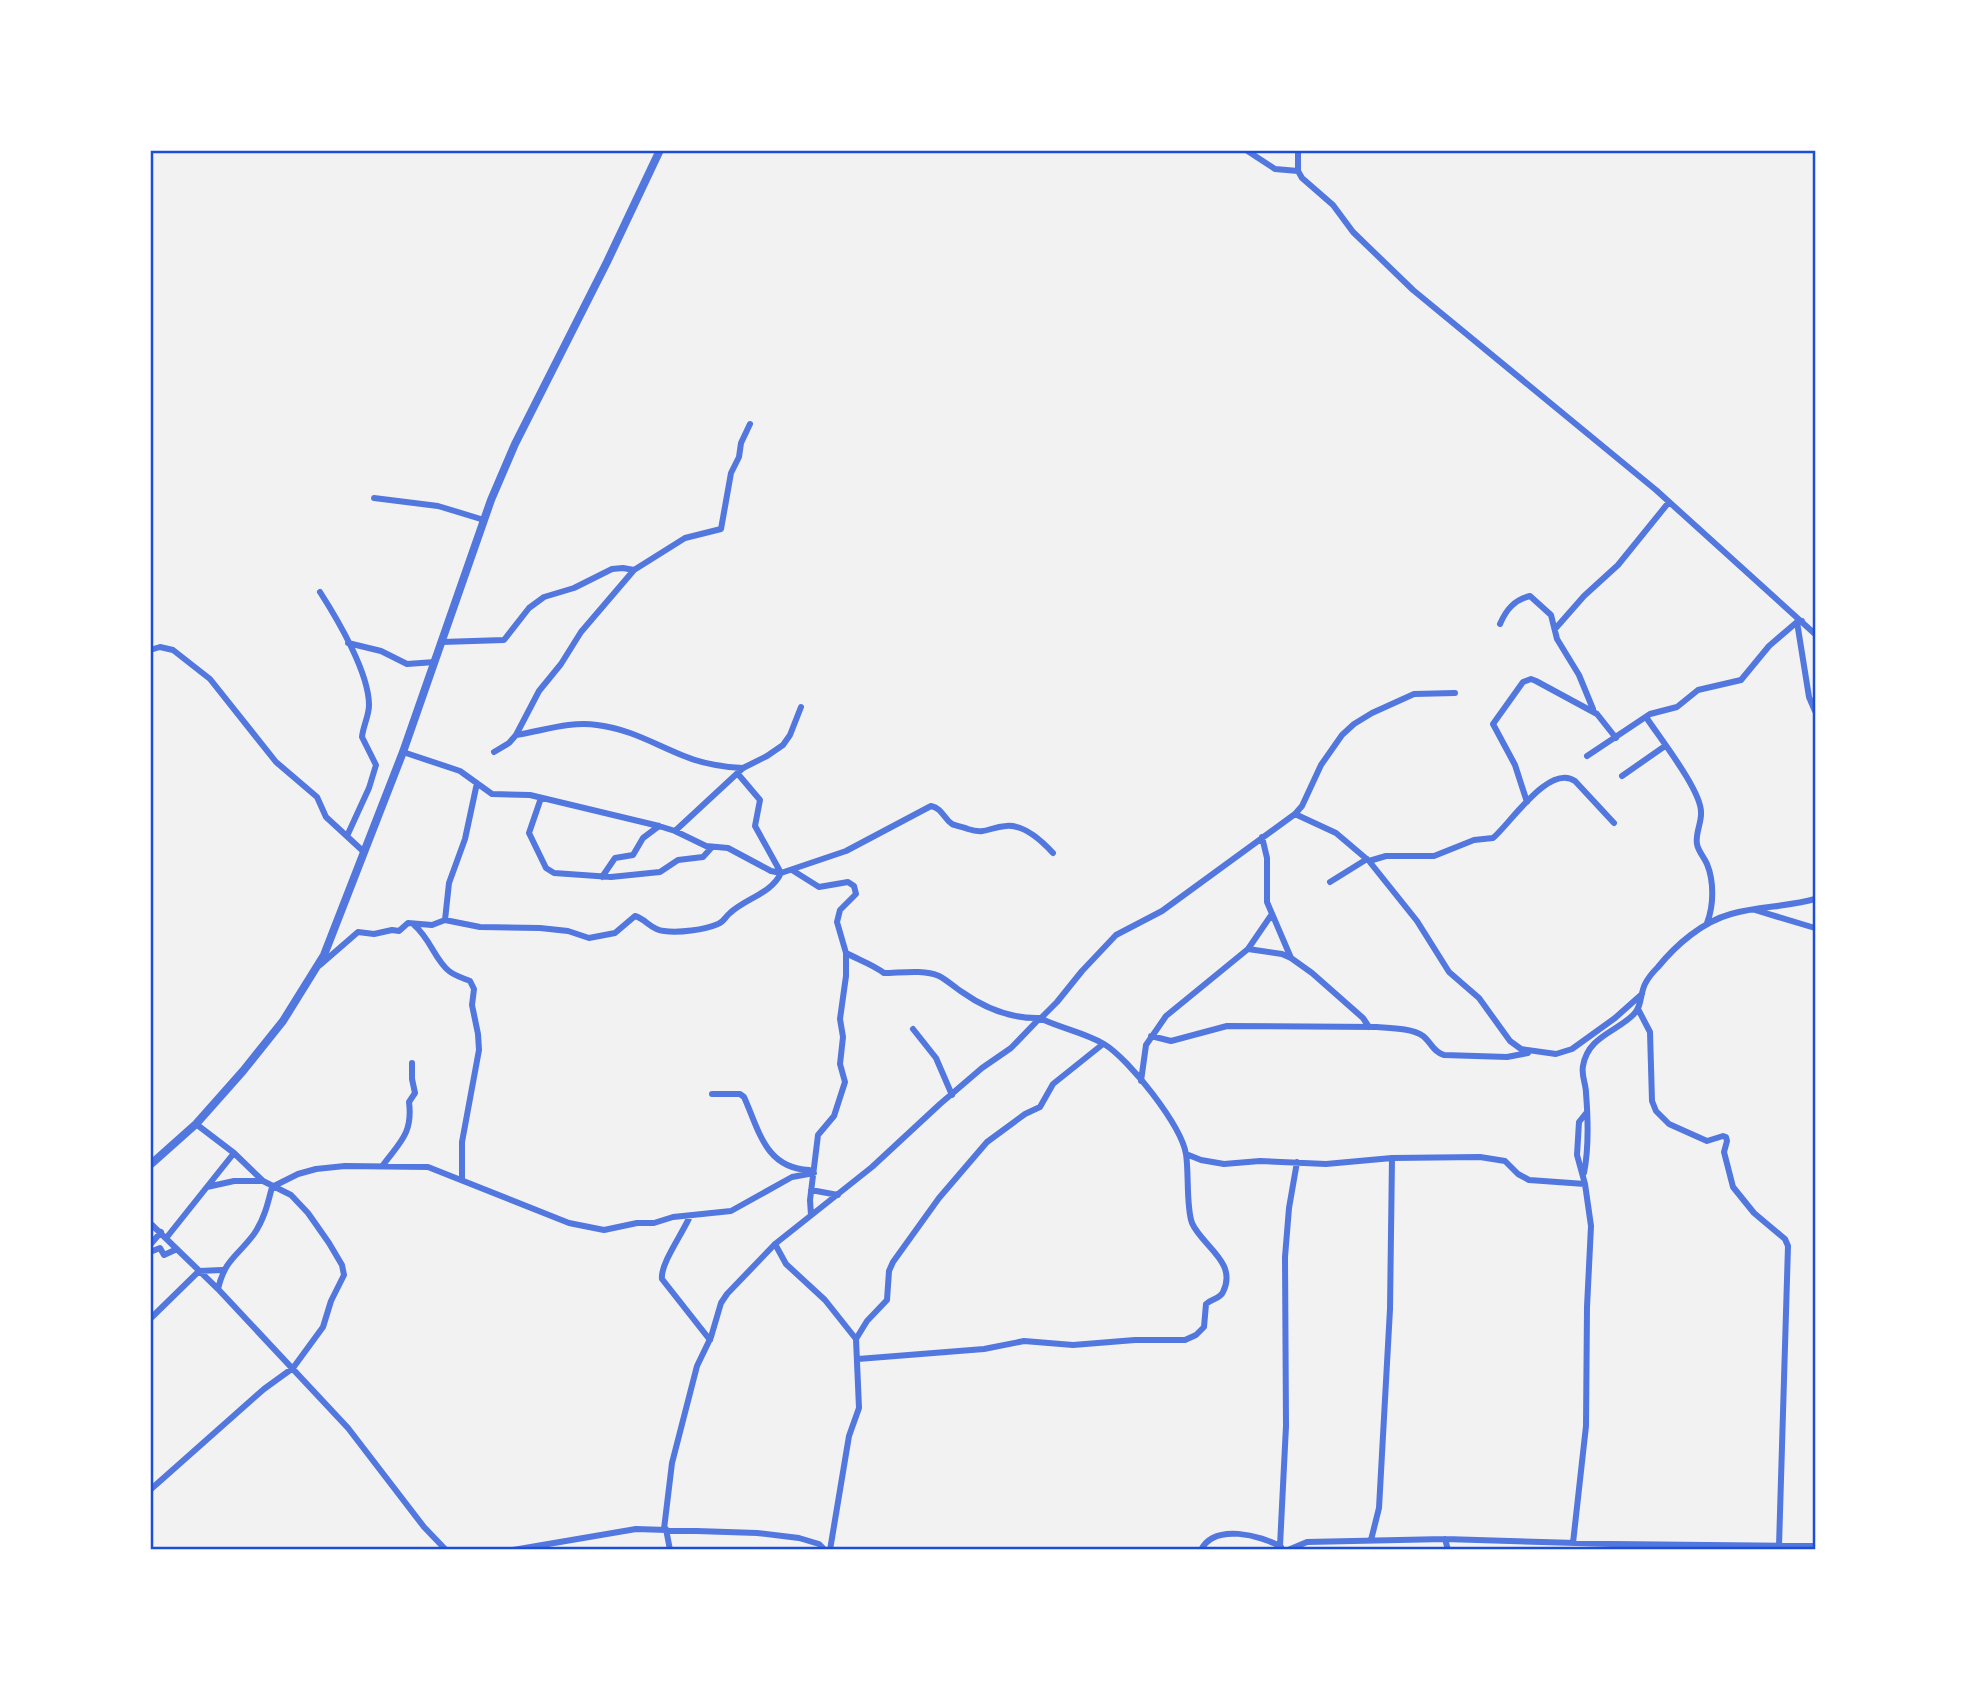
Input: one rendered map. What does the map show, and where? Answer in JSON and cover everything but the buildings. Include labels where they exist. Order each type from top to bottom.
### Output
[{"type":"street","points":[[150,1165],[196,1124],[243,1071],[283,1021],[324,955],[403,752],[484,520],[515,444],[660,150]]},
{"type":"street","points":[[1246,150],[1270,167],[1298,171]]},
{"type":"street","points":[[1298,150],[1298,171],[1302,178],[1333,205],[1353,232],[1413,290],[1669,502],[1815,634]]},
{"type":"street","points":[[494,752],[516,735],[539,691],[582,632],[634,570],[685,538],[721,528],[731,473],[750,424]]},
{"type":"street","points":[[374,498],[438,506],[484,520]]},
{"type":"street","points":[[1555,629],[1584,596],[1618,565],[1669,502]]},
{"type":"street","points":[[442,642],[504,640],[529,608],[544,597],[583,584],[612,569],[634,570]]},
{"type":"street","points":[[320,592],[348,643],[368,690],[369,708],[362,737],[376,765],[369,788],[346,836]]},
{"type":"street","points":[[1500,624],[1511,605],[1530,596],[1551,615],[1557,639],[1578,675],[1593,711]]},
{"type":"street","points":[[1800,621],[1809,697],[1815,711]]},
{"type":"street","points":[[1587,756],[1655,712],[1674,709],[1698,690],[1741,680],[1769,646],[1800,621]]},
{"type":"street","points":[[348,643],[382,651],[407,664],[435,662]]},
{"type":"street","points":[[150,650],[160,647],[173,650],[210,680],[276,762],[317,797],[326,817],[364,852]]},
{"type":"street","points":[[1527,802],[1515,765],[1493,725],[1524,682],[1531,679],[1593,711],[1602,718],[1616,738]]},
{"type":"street","points":[[670,1549],[665,1529],[678,1434],[697,1366],[727,1294],[775,1244],[872,1167],[982,1068],[1011,1048],[1058,1002],[1082,971],[1116,935],[1162,911],[1295,814],[1302,806],[1321,765],[1342,735],[1354,724],[1414,694],[1454,693]]},
{"type":"street","points":[[676,831],[740,771],[783,745],[801,707]]},
{"type":"street","points":[[1646,717],[1684,773],[1700,803],[1702,813],[1697,845],[1707,864],[1712,890],[1711,913],[1707,924]]},
{"type":"street","points":[[516,735],[555,726],[596,725],[645,737],[685,757],[740,771],[760,800],[755,827],[780,873]]},
{"type":"street","points":[[1622,776],[1665,746]]},
{"type":"street","points":[[403,752],[460,771],[492,794],[526,794],[659,826],[706,846],[728,848],[780,873],[846,851],[931,806],[939,809],[953,824],[978,832],[1013,826],[1035,836],[1053,853]]},
{"type":"street","points":[[1330,881],[1368,860],[1386,856],[1434,856],[1474,840],[1493,838],[1514,813],[1554,779],[1571,778],[1614,823]]},
{"type":"street","points":[[445,920],[449,883],[465,839],[477,783]]},
{"type":"street","points":[[541,798],[529,833],[546,869],[558,874],[602,877],[660,872],[678,860],[703,857],[712,847]]},
{"type":"street","points":[[1295,814],[1336,833],[1368,860],[1417,921],[1448,972],[1479,998],[1510,1041],[1521,1049],[1556,1054],[1572,1049],[1615,1018],[1642,994]]},
{"type":"street","points":[[602,877],[615,858],[633,855],[643,838],[659,826]]},
{"type":"street","points":[[1262,838],[1267,858],[1268,902],[1292,958]]},
{"type":"street","points":[[792,870],[819,887],[848,882],[854,886],[856,894],[840,910],[838,922],[846,953],[840,1019],[843,1037],[840,1058],[845,1082],[834,1116],[818,1135],[811,1215]]},
{"type":"street","points":[[315,968],[358,932],[378,934],[399,931],[407,923],[436,925],[445,920],[480,927],[568,931],[589,938],[615,933],[635,916],[663,931],[707,927],[722,923],[733,911],[773,884],[780,873]]},
{"type":"street","points":[[1573,1543],[1586,1426],[1591,1226],[1577,1147],[1579,1122],[1587,1112],[1583,1072],[1587,1054],[1605,1033],[1626,1022],[1638,1009],[1649,977],[1668,955],[1707,924],[1731,914],[1815,899]]},
{"type":"street","points":[[1753,910],[1815,928]]},
{"type":"street","points":[[1141,1081],[1146,1045],[1166,1016],[1248,949],[1272,914]]},
{"type":"street","points":[[414,925],[432,945],[445,968],[470,981],[474,986],[472,1004],[479,1050],[462,1142],[462,1179]]},
{"type":"street","points":[[1248,949],[1292,958],[1363,1018],[1370,1027]]},
{"type":"street","points":[[846,953],[884,973],[912,972],[939,976],[964,994],[1002,1014],[1039,1019],[1076,1031],[1119,1054],[1172,1121],[1186,1154],[1191,1222],[1226,1270],[1223,1291],[1219,1297],[1208,1303],[1204,1327],[1185,1340],[1135,1340],[1073,1345],[1029,1341],[994,1348],[858,1359]]},
{"type":"street","points":[[1638,1009],[1649,1029],[1652,1101],[1659,1115],[1669,1124],[1707,1142],[1726,1137],[1724,1152],[1733,1187],[1754,1213],[1785,1239],[1788,1245],[1779,1546]]},
{"type":"street","points":[[1151,1037],[1171,1041],[1227,1026],[1370,1027],[1419,1034],[1438,1053],[1444,1055],[1507,1057],[1532,1052]]},
{"type":"street","points":[[913,1029],[936,1058],[952,1095]]},
{"type":"street","points":[[856,1339],[867,1321],[887,1300],[889,1271],[895,1258],[939,1198],[987,1142],[1025,1114],[1040,1107],[1053,1084],[1103,1044]]},
{"type":"street","points":[[383,1165],[409,1128],[409,1102],[415,1093],[412,1063]]},
{"type":"street","points":[[712,1094],[740,1094],[744,1097],[758,1133],[775,1157],[794,1169],[814,1172]]},
{"type":"street","points":[[150,1490],[264,1389],[293,1368],[323,1327],[331,1301],[344,1275],[338,1257],[307,1213],[290,1195],[263,1181],[196,1124]]},
{"type":"street","points":[[150,1245],[164,1235],[233,1153]]},
{"type":"street","points":[[1186,1154],[1224,1164],[1260,1161],[1326,1164],[1392,1158],[1480,1157],[1505,1161],[1518,1174],[1529,1180],[1585,1184]]},
{"type":"street","points":[[1371,1540],[1379,1508],[1390,1309],[1392,1158]]},
{"type":"street","points":[[1284,1548],[1284,1257],[1297,1162]]},
{"type":"street","points":[[218,1289],[222,1269],[255,1232],[266,1210],[272,1187],[298,1174],[316,1169],[383,1165],[428,1167],[569,1223],[610,1230],[637,1223],[654,1223],[731,1211],[792,1177],[814,1172]]},
{"type":"street","points":[[207,1187],[234,1181],[263,1181]]},
{"type":"street","points":[[811,1191],[838,1195]]},
{"type":"street","points":[[690,1216],[683,1233],[662,1266],[662,1279],[710,1340]]},
{"type":"street","points":[[150,1223],[218,1289],[348,1428],[424,1527],[445,1549]]},
{"type":"street","points":[[513,1549],[620,1530],[665,1529],[746,1532],[799,1538],[827,1549],[849,1436],[859,1408],[856,1339],[825,1300],[786,1264],[775,1244]]},
{"type":"street","points":[[150,1252],[160,1248],[164,1255],[177,1249]]},
{"type":"street","points":[[150,1319],[199,1271],[222,1269]]},
{"type":"street","points":[[1201,1549],[1208,1539],[1224,1535],[1262,1538],[1284,1548],[1297,1544],[1445,1539],[1560,1546],[1573,1543],[1815,1546]]},
{"type":"street","points":[[1445,1539],[1448,1549]]}]
